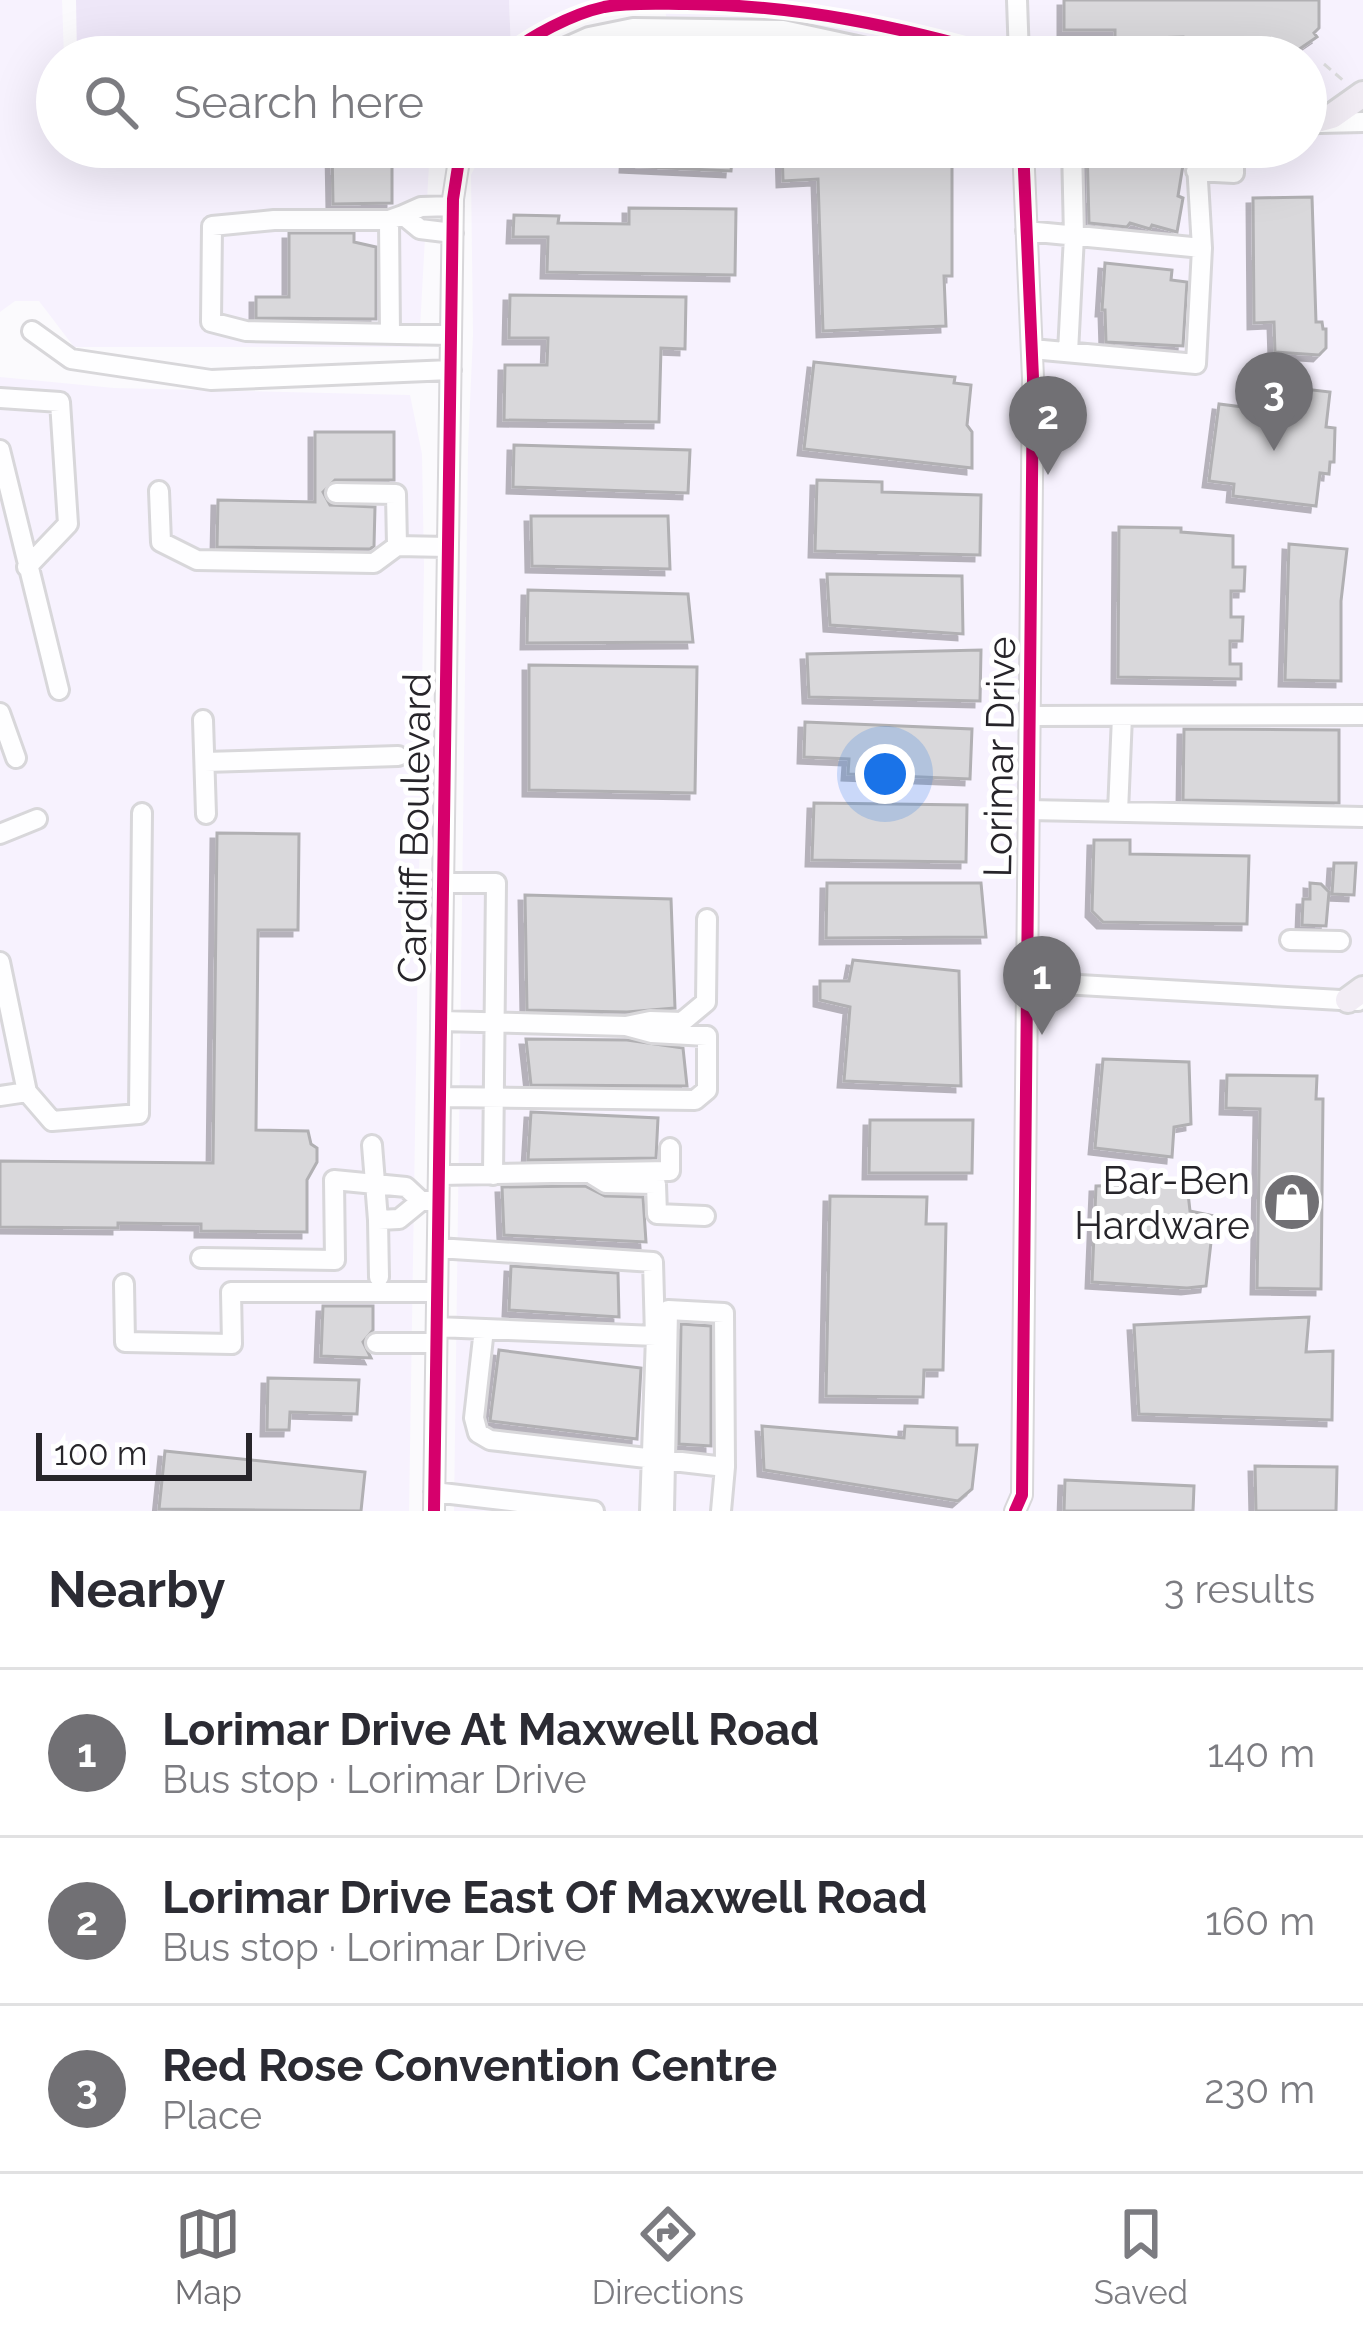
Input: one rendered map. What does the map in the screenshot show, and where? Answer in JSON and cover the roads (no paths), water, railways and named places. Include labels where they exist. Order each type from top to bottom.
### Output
[{"type":"main road","points":[[1327,117],[1356,99]]},
{"type":"street","points":[[1018,0],[1019,36]]},
{"type":"street","points":[[596,36],[653,28],[783,29],[814,36]]},
{"type":"street","name":"Cardiff Boulevard","points":[[434,1502],[438,1248],[430,1201],[439,1175],[456,168]]},
{"type":"street","name":"Lorimar Drive","points":[[1015,1511],[1022,1495],[1030,716],[1032,350],[1024,168]]},
{"type":"street","points":[[1068,352],[1072,168]]},
{"type":"street","points":[[1032,350],[1196,364],[1202,248],[1196,168]]},
{"type":"street","points":[[1196,172],[1234,173],[1234,168]]},
{"type":"street","points":[[451,335],[246,331],[211,322],[212,226],[396,217],[421,207],[453,206]]},
{"type":"street","points":[[396,217],[420,229],[453,233]]},
{"type":"street","points":[[390,334],[396,217]]},
{"type":"street","points":[[1026,231],[1202,248]]},
{"type":"street","points":[[32,332],[71,358],[211,380],[451,370]]},
{"type":"street","points":[[0,398],[60,402],[68,524],[27,566]]},
{"type":"street","points":[[0,450],[59,690]]},
{"type":"street","points":[[159,491],[161,542],[196,560],[374,562],[397,546],[448,547]]},
{"type":"street","points":[[336,493],[396,494],[397,546]]},
{"type":"street","points":[[0,713],[16,758]]},
{"type":"street","points":[[1030,716],[1363,715]]},
{"type":"street","points":[[1118,812],[1121,716]]},
{"type":"street","points":[[203,720],[206,814]]},
{"type":"street","points":[[205,762],[398,756]]},
{"type":"street","points":[[1029,810],[1363,817]]},
{"type":"street","points":[[0,962],[27,1092],[52,1121],[139,1114],[142,813]]},
{"type":"street","points":[[0,834],[37,819]]},
{"type":"street","points":[[443,883],[496,883],[493,1175]]},
{"type":"street","points":[[441,1021],[626,1026],[682,1022],[706,1002],[706,920]]},
{"type":"street","points":[[1290,940],[1340,941]]},
{"type":"street","points":[[1027,982],[1358,997]]},
{"type":"street","points":[[440,1097],[695,1100],[707,1090],[707,1036],[652,1034],[626,1026]]},
{"type":"street","points":[[0,1096],[27,1092]]},
{"type":"street","points":[[372,1145],[379,1277]]},
{"type":"street","points":[[439,1175],[670,1171],[670,1148]]},
{"type":"street","points":[[593,1174],[606,1183],[656,1184],[657,1214],[705,1216]]},
{"type":"street","points":[[201,1258],[335,1260],[334,1180],[406,1187],[430,1201],[400,1219],[378,1220]]},
{"type":"street","points":[[438,1248],[653,1262],[664,1511]]},
{"type":"street","points":[[124,1284],[125,1342],[232,1344],[232,1292],[437,1292]]},
{"type":"street","points":[[650,1511],[659,1460],[668,1310],[724,1313],[721,1511]]},
{"type":"street","points":[[376,1343],[484,1329],[655,1336]]},
{"type":"street","points":[[484,1329],[474,1418],[478,1433],[490,1441],[725,1467]]},
{"type":"street","points":[[434,1502],[594,1511]]},
{"type":"place","name":"Red Rose Convention Centre","points":[[1274,451]]},
{"type":"place","name":"Lorimar Drive East Of Maxwell Road","points":[[1048,475]]},
{"type":"place","name":"Lorimar Drive At Maxwell Road","points":[[1042,1035]]},
{"type":"place","name":"Bar-Ben Hardware","points":[[1292,1202]]}]
